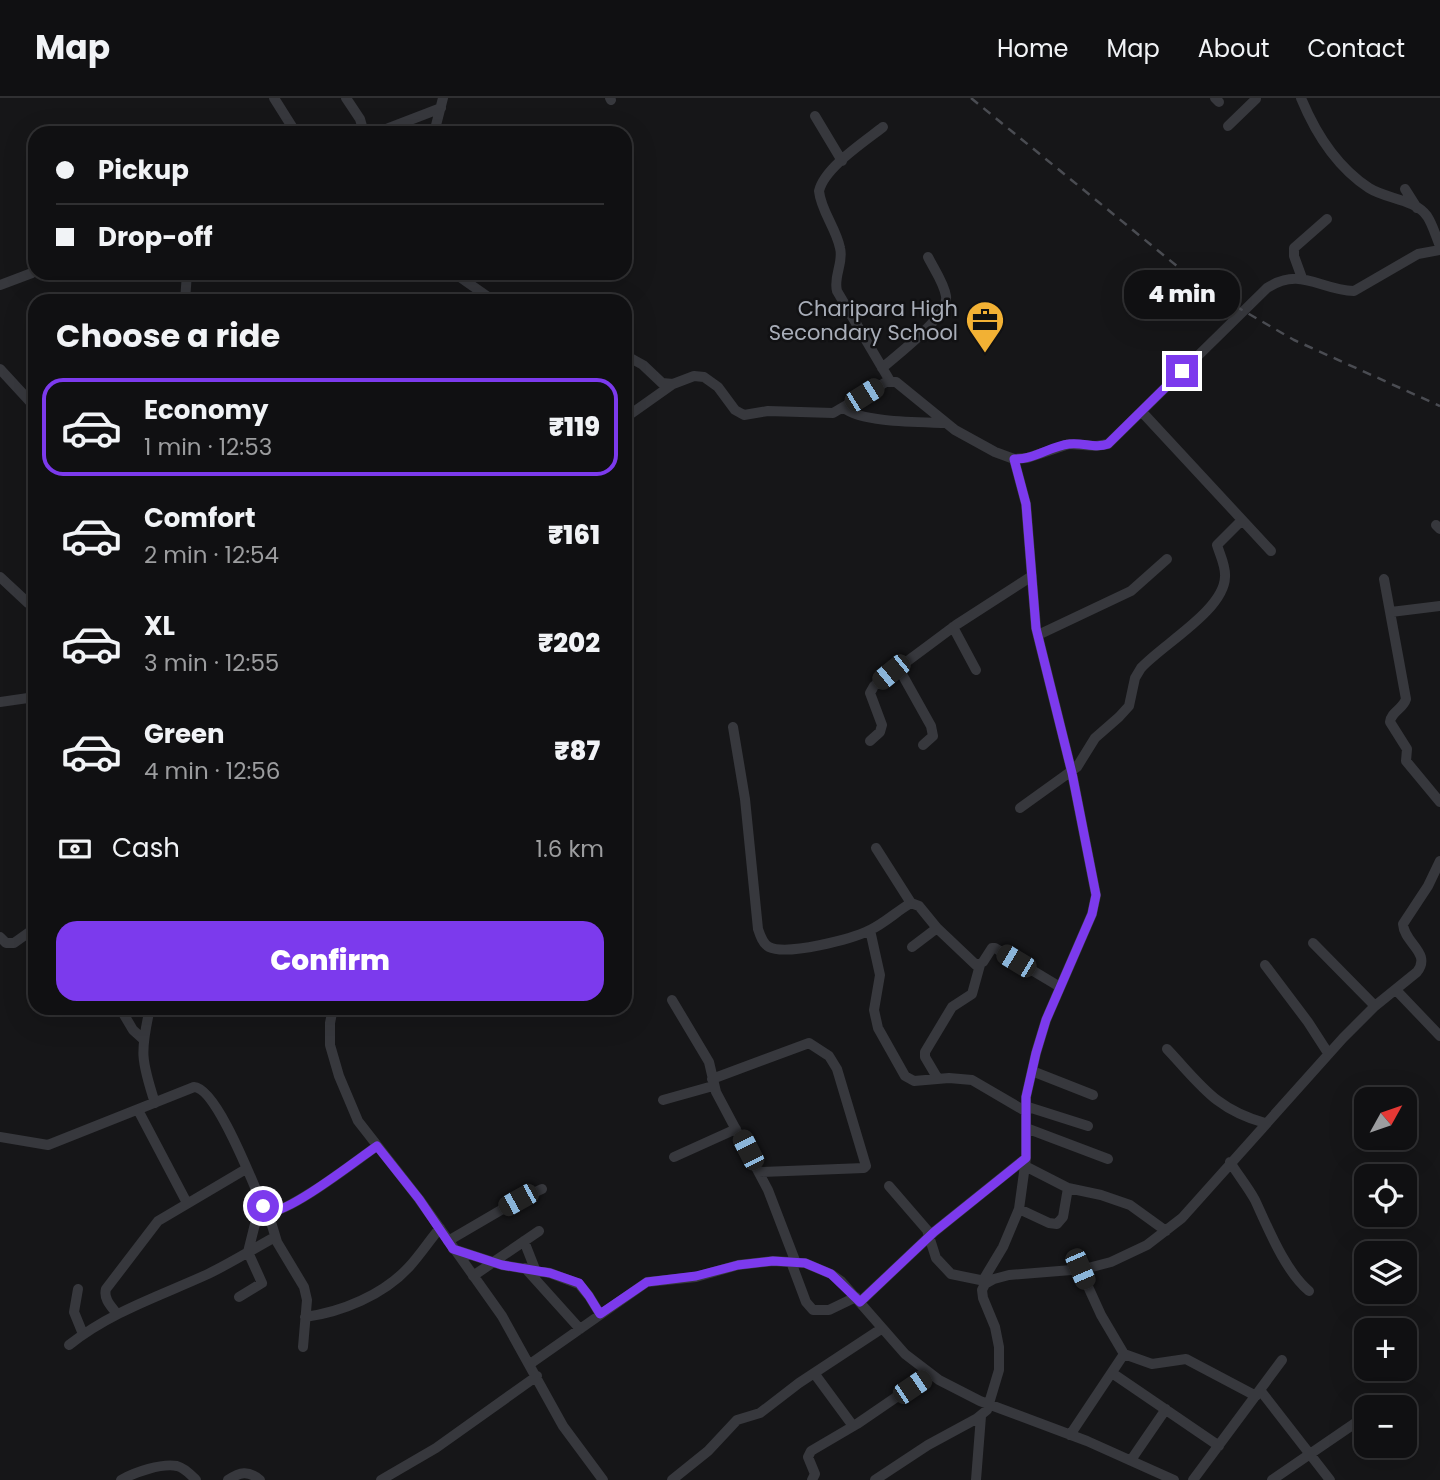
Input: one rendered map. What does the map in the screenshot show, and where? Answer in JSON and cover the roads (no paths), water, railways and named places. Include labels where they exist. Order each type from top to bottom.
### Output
[{"type":"street","points":[[274,98],[292,126]]},
{"type":"street","points":[[346,98],[362,126]]},
{"type":"street","points":[[1228,126],[1256,98]]},
{"type":"street","points":[[883,127],[842,161],[821,184],[819,191],[842,256],[835,285],[841,300],[890,381],[901,385],[946,423],[980,444],[1014,459],[1027,458],[1069,444],[1108,444],[1266,288],[1282,280],[1302,278],[1354,291],[1418,254],[1440,248],[1426,215],[1417,208],[1373,190],[1360,181],[1324,142],[1301,98]]},
{"type":"street","points":[[391,126],[442,103]]},
{"type":"street","points":[[436,126],[442,103]]},
{"type":"street","points":[[815,116],[842,161]]},
{"type":"street","points":[[1405,189],[1417,208]]},
{"type":"street","points":[[1302,278],[1294,248],[1327,219]]},
{"type":"street","points":[[883,368],[944,309],[946,297],[928,257]]},
{"type":"street","points":[[0,285],[28,274]]},
{"type":"street","points":[[464,280],[484,294]]},
{"type":"street","points":[[632,359],[643,365],[662,383],[673,384]]},
{"type":"street","points":[[0,369],[28,399]]},
{"type":"street","points":[[632,413],[673,384],[694,376],[704,377],[718,387],[735,410],[744,415],[768,411],[827,414],[844,408],[890,381]]},
{"type":"street","points":[[844,408],[858,415],[892,421],[946,423]]},
{"type":"street","points":[[1142,412],[1271,551]]},
{"type":"street","points":[[875,1480],[981,1416],[990,1404],[999,1370],[999,1347],[982,1290],[1018,1209],[1026,1162],[1026,1108],[1032,1071],[1046,1020],[1092,914],[1096,895],[1072,773],[1038,635],[1026,504],[1014,459]]},
{"type":"street","points":[[1020,808],[1072,773],[1095,738],[1129,706],[1135,678],[1141,668],[1205,612],[1220,595],[1225,576],[1217,545],[1242,520]]},
{"type":"street","points":[[1038,635],[1131,591],[1167,559]]},
{"type":"street","points":[[870,741],[880,732],[882,725],[870,693],[874,686],[953,627],[1032,576]]},
{"type":"street","points":[[0,577],[28,603]]},
{"type":"street","points":[[1384,579],[1406,699],[1392,715],[1390,722],[1407,749],[1406,761],[1440,802]]},
{"type":"street","points":[[1391,612],[1440,606]]},
{"type":"street","points":[[953,627],[976,670]]},
{"type":"street","points":[[898,667],[931,726],[933,736],[923,745]]},
{"type":"street","points":[[0,702],[28,698]]},
{"type":"street","points":[[733,727],[746,799],[758,929],[768,947],[780,949],[843,941],[870,930],[911,903]]},
{"type":"street","points":[[876,848],[911,903],[919,906],[971,961],[980,965]]},
{"type":"street","points":[[889,1186],[927,1230],[936,1258],[951,1275],[985,1282],[1009,1275],[1080,1269],[1131,1254],[1182,1218],[1328,1053],[1375,1006],[1421,967],[1423,962],[1420,953],[1405,934],[1403,924],[1428,886],[1440,861]]},
{"type":"street","points":[[912,947],[937,928]]},
{"type":"street","points":[[870,930],[880,975],[874,1010],[878,1028],[905,1076],[914,1081],[972,1080],[1026,1108],[1088,1126]]},
{"type":"street","points":[[0,937],[6,943],[14,943],[28,933]]},
{"type":"street","points":[[1313,943],[1375,1006]]},
{"type":"street","points":[[938,1079],[925,1057],[925,1052],[952,1007],[971,994],[980,965],[992,948],[1060,987]]},
{"type":"street","points":[[1265,965],[1328,1053]]},
{"type":"street","points":[[1396,990],[1440,1036]]},
{"type":"street","points":[[672,1000],[706,1057],[713,1083],[759,1172],[806,1302],[813,1310],[829,1310],[858,1300],[930,1237],[1026,1162]]},
{"type":"street","points":[[124,1015],[133,1030],[143,1039]]},
{"type":"street","points":[[148,1015],[142,1054],[155,1103]]},
{"type":"street","points":[[331,1015],[330,1045],[339,1076],[358,1121],[394,1165],[502,1316],[563,1426],[603,1480]]},
{"type":"street","points":[[663,1100],[713,1083],[809,1043],[829,1056],[837,1069],[866,1166],[759,1172]]},
{"type":"street","points":[[1167,1049],[1212,1097],[1230,1111],[1265,1123]]},
{"type":"street","points":[[1032,1071],[1093,1095]]},
{"type":"street","points":[[0,1137],[48,1145],[194,1087],[200,1087],[228,1127],[268,1212],[275,1237],[304,1287],[307,1300],[303,1347]]},
{"type":"street","points":[[138,1110],[187,1203]]},
{"type":"street","points":[[1026,1128],[1108,1159]]},
{"type":"street","points":[[674,1157],[736,1129]]},
{"type":"street","points":[[268,1212],[274,1213],[291,1205],[377,1146]]},
{"type":"street","points":[[1026,1162],[1068,1188],[1130,1205],[1166,1231]]},
{"type":"street","points":[[1230,1162],[1299,1282],[1309,1291]]},
{"type":"street","points":[[117,1314],[104,1293],[158,1221],[246,1169]]},
{"type":"street","points":[[1018,1209],[1057,1224],[1063,1217],[1068,1188]]},
{"type":"street","points":[[450,1245],[509,1205],[542,1189]]},
{"type":"street","points":[[239,1297],[262,1283],[248,1252],[255,1224],[268,1212]]},
{"type":"street","points":[[305,1317],[332,1313],[385,1288],[410,1266],[440,1228]]},
{"type":"street","points":[[473,1276],[539,1231]]},
{"type":"street","points":[[69,1345],[83,1334],[147,1298],[212,1272],[275,1237]]},
{"type":"street","points":[[524,1241],[529,1269],[580,1329]]},
{"type":"street","points":[[450,1245],[502,1265],[529,1269],[579,1283],[600,1314]]},
{"type":"street","points":[[530,1364],[647,1282],[696,1276],[738,1265],[773,1261],[805,1263],[831,1274],[858,1300],[905,1354],[930,1374],[990,1404],[1174,1480]]},
{"type":"street","points":[[1080,1269],[1101,1315],[1124,1354],[1152,1364],[1186,1359],[1258,1393],[1330,1480]]},
{"type":"street","points":[[78,1289],[74,1312],[83,1334]]},
{"type":"street","points":[[672,1480],[708,1451],[737,1420],[760,1413],[881,1329]]},
{"type":"street","points":[[1070,1435],[1124,1354]]},
{"type":"street","points":[[1193,1480],[1282,1360]]},
{"type":"street","points":[[814,1373],[853,1426]]},
{"type":"street","points":[[1112,1373],[1219,1446]]},
{"type":"street","points":[[813,1480],[815,1474],[808,1453],[930,1374]]},
{"type":"street","points":[[381,1480],[436,1448],[537,1377]]},
{"type":"street","points":[[1131,1460],[1166,1409]]},
{"type":"street","points":[[976,1480],[981,1416]]},
{"type":"street","points":[[1272,1480],[1354,1424]]},
{"type":"street","points":[[121,1480],[175,1465],[185,1469],[197,1480]]},
{"type":"street","points":[[229,1480],[246,1472],[260,1480]]},
{"type":"railway","points":[[971,98],[1183,271],[1218,296],[1294,340],[1440,406]]},
{"type":"place","name":"Charipara High Secondary School","points":[[985,354]]}]
